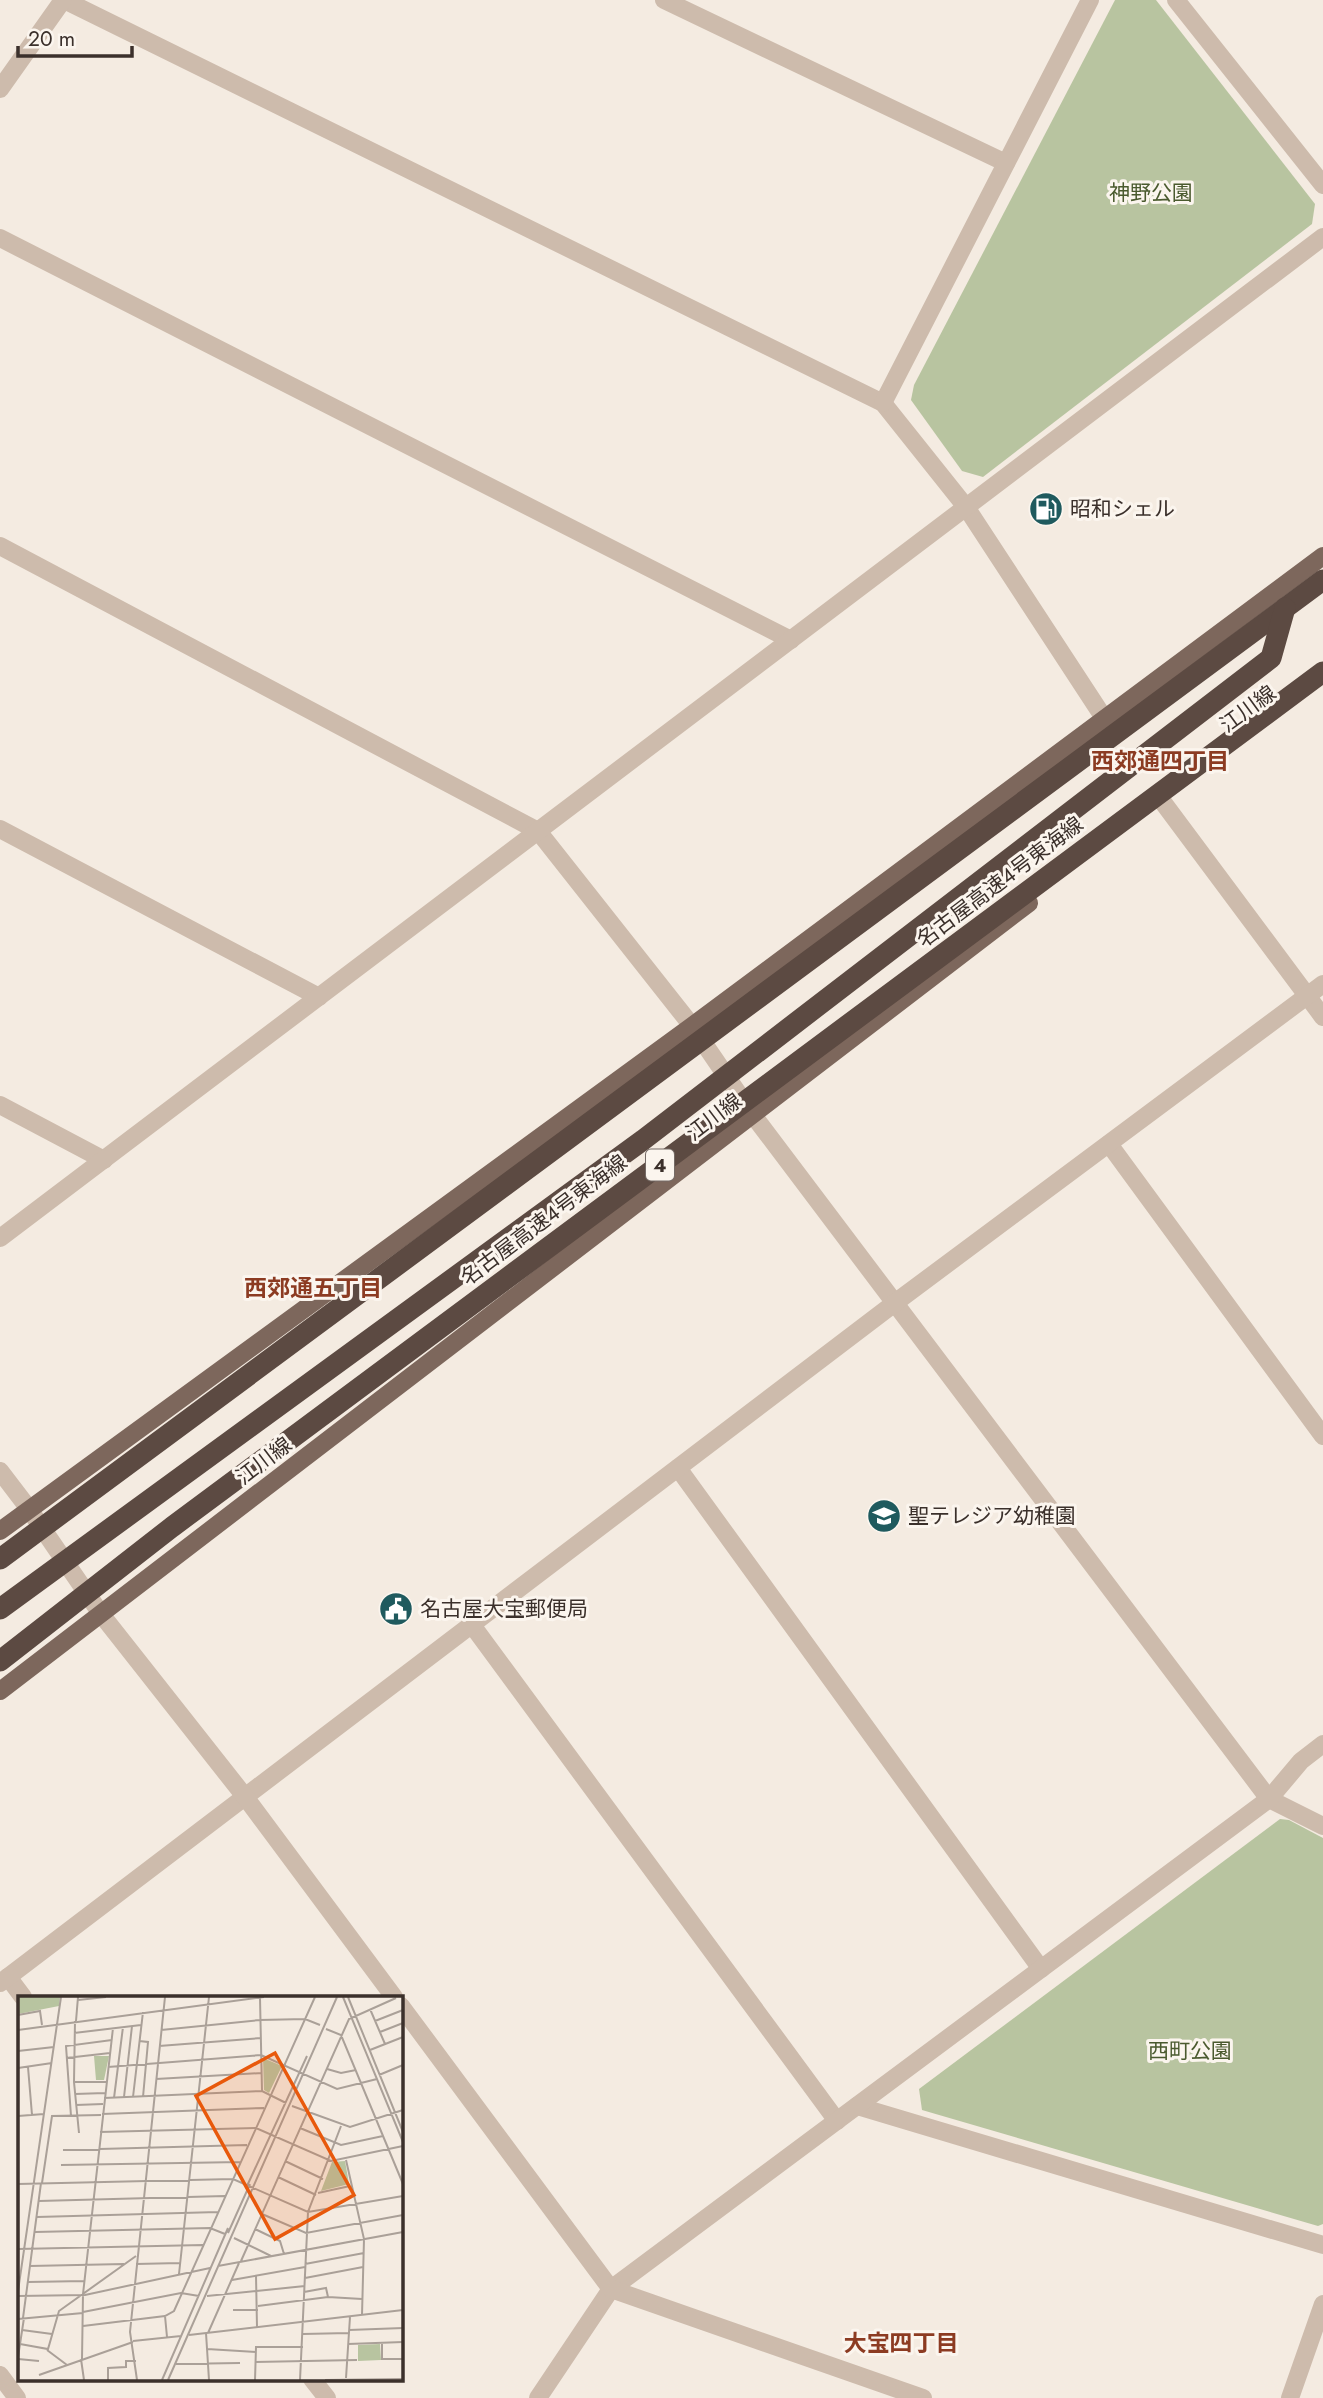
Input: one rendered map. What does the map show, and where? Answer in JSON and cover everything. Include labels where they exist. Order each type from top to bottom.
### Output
[{"type":"highway","points":[[0,1559],[1323,580]]},
{"type":"highway","points":[[0,1609],[643,1140],[1271,658],[1285,608]]},
{"type":"highway","name":"名古屋高速4号東海線","points":[[0,1661],[172,1527],[1323,672]]},
{"type":"main road","points":[[0,1531],[692,1026],[1323,556]]},
{"type":"main road","name":"江川線","points":[[0,1691],[1162,801],[1323,682]]},
{"type":"street","points":[[0,89],[63,0],[883,403],[966,507],[1104,718]]},
{"type":"street","points":[[664,0],[1006,163]]},
{"type":"street","points":[[883,403],[1090,0]]},
{"type":"street","points":[[1176,0],[1323,185]]},
{"type":"street","points":[[0,1238],[1323,237]]},
{"type":"street","points":[[0,238],[791,639]]},
{"type":"street","points":[[0,546],[538,831],[692,1026],[753,1115],[1269,1799],[1323,1826]]},
{"type":"street","points":[[1162,801],[1323,1017]]},
{"type":"street","points":[[0,829],[319,997]]},
{"type":"street","points":[[22,1996],[4,1980],[896,1302],[1323,984]]},
{"type":"street","points":[[0,1105],[104,1160]]},
{"type":"street","points":[[1109,1144],[1323,1436]]},
{"type":"street","points":[[678,1468],[1041,1969]]},
{"type":"street","points":[[0,1471],[101,1614],[246,1798],[393,1996]]},
{"type":"street","points":[[472,1625],[837,2121]]},
{"type":"street","points":[[538,2398],[611,2289],[1269,1799],[1301,1761],[1323,1744]]},
{"type":"street","points":[[402,2007],[611,2289],[923,2398]]},
{"type":"street","points":[[857,2106],[1323,2245]]},
{"type":"street","points":[[1290,2398],[1323,2304]]},
{"type":"street","points":[[0,2375],[17,2398]]},
{"type":"street","points":[[313,2380],[327,2398]]},
{"type":"green space","name":"神野公園","points":[[1115,0],[1156,0],[1315,204],[1312,224],[983,477],[962,471],[911,400],[914,385]]},
{"type":"green space","name":"西町公園","points":[[1280,1819],[1289,1820],[1323,1838],[1323,2224],[1318,2226],[922,2110],[919,2089]]},
{"type":"place","name":"昭和シェル","points":[[1046,509]]},
{"type":"place","name":"聖テレジア幼稚園","points":[[884,1516]]},
{"type":"place","name":"名古屋大宝郵便局","points":[[396,1609]]},
{"type":"district","name":"西郊通四丁目","points":[[1160,761]]},
{"type":"district","name":"西郊通五丁目","points":[[313,1288]]},
{"type":"district","name":"大宝四丁目","points":[[901,2343]]}]
